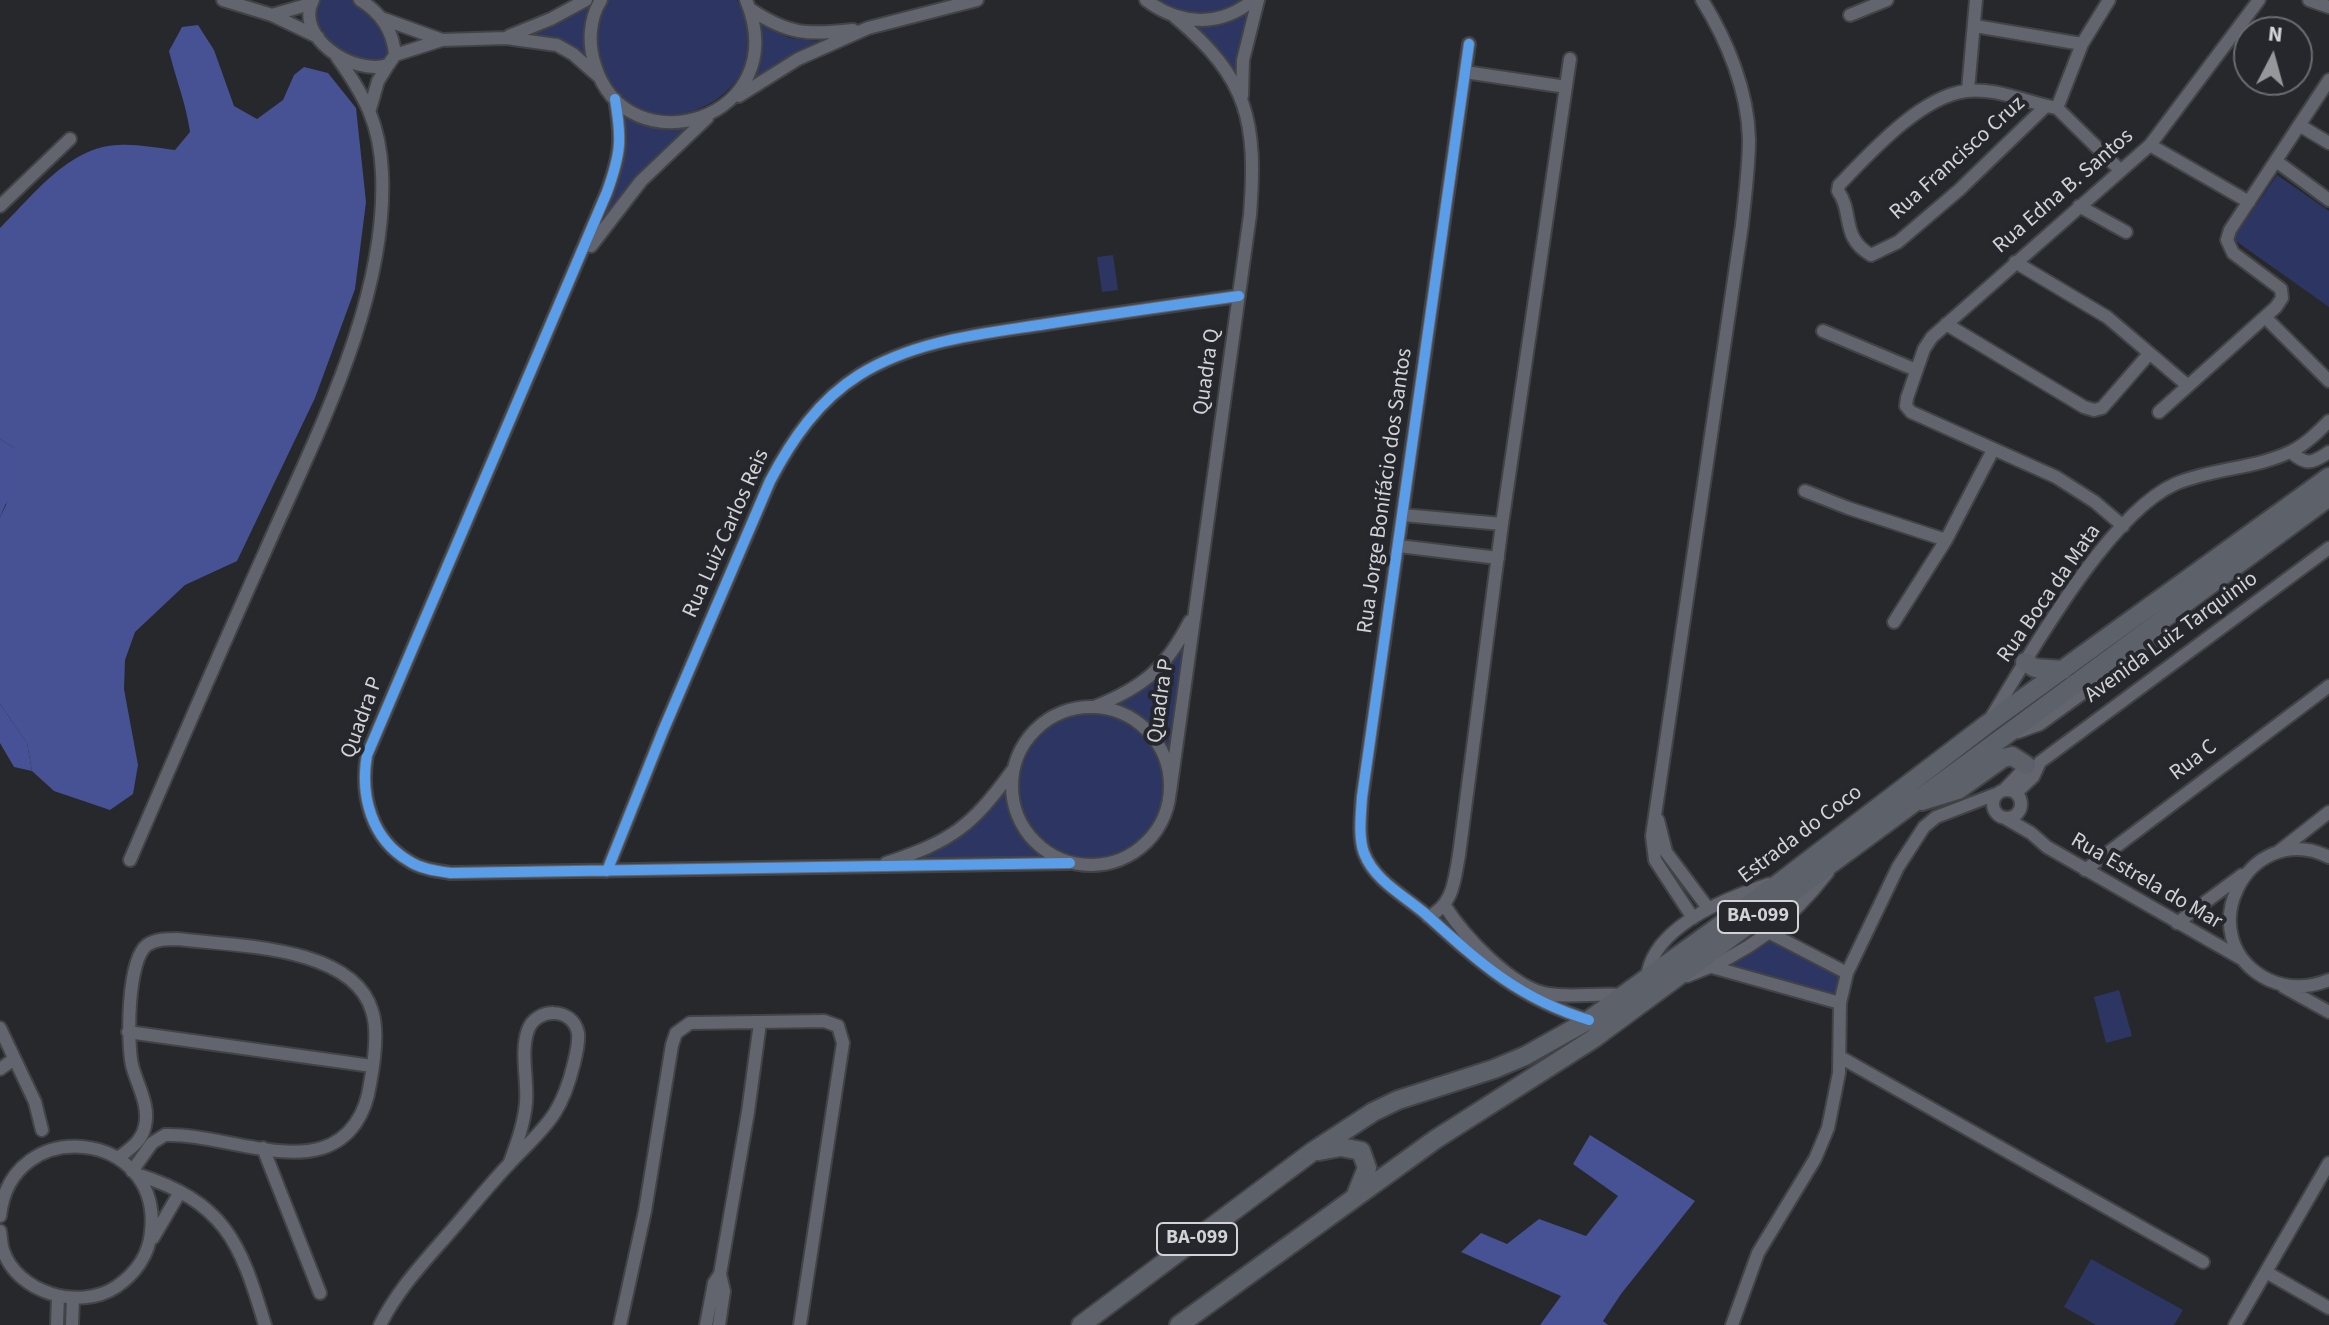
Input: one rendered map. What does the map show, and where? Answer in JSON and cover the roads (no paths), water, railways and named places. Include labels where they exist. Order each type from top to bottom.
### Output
[{"type":"highway","name":"Estrada do Coco","points":[[1179,1325],[1436,1139],[1593,1039],[1669,983],[1911,804],[2063,670],[2329,477]]},
{"type":"highway","name":"Estrada do Coco","points":[[1081,1325],[1312,1152],[1386,1106],[1525,1056],[1589,1020],[1992,733],[2159,630],[2329,497]]},
{"type":"highway","points":[[2025,662],[2035,668],[2063,670]]},
{"type":"highway","points":[[1911,804],[1958,790],[2003,758],[2012,756],[2033,764]]},
{"type":"highway","points":[[1312,1152],[1341,1147],[1361,1151],[1367,1168],[1355,1197]]},
{"type":"street","points":[[223,0],[272,15],[318,37]]},
{"type":"street","points":[[361,0],[389,29],[392,60],[378,81],[370,109]]},
{"type":"street","points":[[506,38],[586,0]]},
{"type":"street","points":[[598,76],[591,52],[591,28],[601,0]]},
{"type":"street","points":[[748,5],[772,24],[797,33],[813,34],[868,28],[977,0]]},
{"type":"street","points":[[1146,0],[1175,17],[1198,21],[1221,18],[1255,0]]},
{"type":"street","points":[[1242,99],[1243,60],[1255,0]]},
{"type":"street","points":[[1693,918],[1655,860],[1656,813],[1747,173],[1749,137],[1736,72],[1716,21],[1702,0]]},
{"type":"street","points":[[1850,15],[1887,0]]},
{"type":"street","points":[[1976,0],[1968,90],[2051,107],[2120,170]]},
{"type":"street","points":[[2051,107],[2082,44],[2109,0]]},
{"type":"street","name":"Rua Edna B. Santos","points":[[1993,450],[1911,412],[1906,406],[1916,370],[1932,337],[2150,145],[2259,0]]},
{"type":"street","points":[[2309,0],[2329,7]]},
{"type":"street","points":[[130,860],[323,418],[357,332],[379,234],[381,156],[370,109],[337,57],[318,37],[311,22],[312,2],[272,15]]},
{"type":"street","points":[[726,104],[742,88],[752,67],[757,45],[755,22],[748,5]]},
{"type":"street","name":"Quadra Q","points":[[1175,17],[1217,59],[1242,99],[1253,157],[1250,215],[1194,614]]},
{"type":"street","points":[[381,18],[442,40]]},
{"type":"street","points":[[1975,26],[2082,44]]},
{"type":"street","points":[[337,57],[367,69],[442,40],[506,38],[557,45],[573,54],[598,76],[615,99],[632,112],[655,121],[680,123],[705,117],[798,59],[868,28]]},
{"type":"street","name":"Rua Jorge Bonifácio dos Santos","points":[[1469,44],[1360,828],[1363,851],[1371,868],[1452,940],[1488,961]]},
{"type":"street","points":[[1428,917],[1445,906],[1459,855],[1502,524],[1570,59]]},
{"type":"street","points":[[1465,72],[1566,87]]},
{"type":"street","points":[[2159,412],[2282,298],[2281,289],[2233,253],[2227,240],[2230,230],[2329,80]]},
{"type":"street","name":"Rua Francisco Cruz","points":[[1968,90],[1945,97],[1917,113],[1844,180],[1838,191],[1845,202],[1849,230],[1871,255],[1898,242],[2051,107]]},
{"type":"street","name":"Quadra P","points":[[615,99],[621,150],[607,192],[580,262],[535,358],[375,733],[365,765],[364,796],[371,815],[392,847],[409,861],[451,873],[1070,863]]},
{"type":"street","points":[[580,262],[641,181],[712,113]]},
{"type":"street","points":[[2299,125],[2329,143]]},
{"type":"street","points":[[0,206],[70,139]]},
{"type":"street","points":[[2150,145],[2249,202]]},
{"type":"street","points":[[2276,161],[2329,200]]},
{"type":"street","points":[[2079,206],[2126,232]]},
{"type":"street","points":[[2015,262],[2107,317],[2187,385]]},
{"type":"street","name":"Rua Luiz Carlos Reis","points":[[607,871],[770,481],[805,423],[830,398],[857,376],[916,349],[1015,329],[1239,296]]},
{"type":"street","points":[[2265,317],[2329,381]]},
{"type":"street","points":[[1946,324],[2084,407],[2094,410],[2102,408],[2149,354]]},
{"type":"street","points":[[1823,331],[1916,370]]},
{"type":"street","name":"Rua Boca da Mata","points":[[1992,733],[2025,662],[2085,571],[2147,502],[2173,485],[2210,472],[2291,452],[2329,421]]},
{"type":"street","points":[[1894,622],[1946,540],[1993,450],[2067,484],[2123,526]]},
{"type":"street","points":[[2291,452],[2302,462],[2308,463],[2329,452]]},
{"type":"street","points":[[1805,491],[1946,540]]},
{"type":"street","points":[[1403,515],[1502,524]]},
{"type":"street","points":[[1399,546],[1498,558]]},
{"type":"street","name":"Avenida Luiz Tarquinio","points":[[1732,1325],[1758,1253],[1815,1159],[1828,1128],[1840,1057],[1840,1003],[1847,973],[1898,867],[1924,827],[1936,817],[2005,792],[2033,764],[2329,548]]},
{"type":"street","points":[[873,868],[922,851],[965,827],[987,807],[1012,771],[1020,750],[1041,725],[1050,718],[1071,710],[1093,707],[1134,689],[1162,666],[1178,645],[1194,614]]},
{"type":"street","name":"Quadra P","points":[[1170,792],[1194,614]]},
{"type":"street","points":[[1992,733],[2040,724],[2109,676],[2159,630],[2180,658]]},
{"type":"street","points":[[2109,676],[2126,698]]},
{"type":"street","name":"Rua C","points":[[2085,870],[2329,686]]},
{"type":"street","points":[[1012,771],[1011,795],[1018,818],[1030,838],[1048,854],[1070,863],[1094,866],[1117,861],[1137,851],[1154,835],[1165,814],[1170,792],[1169,771],[1149,733],[1133,720],[1114,711],[1093,707]]},
{"type":"street","points":[[1965,807],[2000,814],[2014,816],[2020,809],[2021,801],[2005,792],[1992,802],[2000,814]]},
{"type":"street","name":"Rua Estrela do Mar","points":[[2020,809],[2031,833]]},
{"type":"street","points":[[2177,923],[2329,812]]},
{"type":"street","name":"Rua Estrela do Mar","points":[[2000,814],[2085,870],[2244,961],[2259,975],[2329,1012]]},
{"type":"street","points":[[1657,846],[1708,908]]},
{"type":"street","points":[[2277,852],[2302,849],[2329,857]]},
{"type":"street","points":[[1669,983],[1712,967],[1770,933],[1797,910],[1838,858]]},
{"type":"street","points":[[2244,961],[2234,944],[2230,914],[2237,886],[2249,870]]},
{"type":"street","points":[[1647,978],[1651,959],[1656,952],[1693,918],[1708,908],[1783,880]]},
{"type":"street","points":[[1684,905],[1697,894]]},
{"type":"street","points":[[1445,906],[1488,961],[1551,1007],[1589,1020]]},
{"type":"street","points":[[1770,933],[1847,973]]},
{"type":"street","points":[[118,1158],[136,1144],[146,1122],[146,1108],[129,1049],[128,1032],[138,958],[149,944],[177,939],[303,955],[338,969],[365,994],[374,1024],[372,1066],[366,1102],[360,1117],[341,1140],[307,1152],[263,1148],[165,1135],[154,1131],[146,1122]]},
{"type":"street","points":[[1712,967],[1840,1003]]},
{"type":"street","points":[[2278,984],[2311,986],[2329,980]]},
{"type":"street","points":[[1524,989],[1547,994],[1623,995]]},
{"type":"street","points":[[380,1325],[400,1290],[557,1112],[575,1062],[578,1033],[565,1016],[555,1013],[540,1015],[532,1021],[528,1030],[525,1040],[527,1084],[523,1124],[510,1162]]},
{"type":"street","points":[[620,1325],[645,1211],[676,1033],[690,1023],[824,1021],[834,1023],[842,1033],[843,1043],[800,1325]]},
{"type":"street","points":[[719,1325],[724,1291],[720,1274],[760,1023]]},
{"type":"street","points":[[0,1028],[35,1102],[42,1130]]},
{"type":"street","points":[[128,1032],[372,1066]]},
{"type":"street","points":[[1840,1057],[2203,1262]]},
{"type":"street","points":[[0,1069],[14,1059]]},
{"type":"street","points":[[523,1124],[541,1133]]},
{"type":"street","points":[[134,1172],[152,1143],[165,1135]]},
{"type":"street","points":[[0,1216],[11,1180],[28,1162],[49,1150],[72,1145],[96,1148],[118,1158],[134,1172],[148,1195],[153,1218],[150,1242]]},
{"type":"street","points":[[263,1148],[320,1293]]},
{"type":"street","points":[[271,1167],[277,1149]]},
{"type":"street","points":[[2235,1325],[2329,1163]]},
{"type":"street","points":[[134,1172],[180,1192],[204,1207],[230,1234],[265,1325]]},
{"type":"street","points":[[2316,1185],[2329,1193]]},
{"type":"street","points":[[0,1231],[2,1251],[15,1269],[33,1285],[58,1296],[73,1298],[103,1293],[129,1277],[142,1261],[180,1192]]},
{"type":"street","points":[[2266,1272],[2329,1308]]},
{"type":"street","points":[[706,1325],[714,1283],[720,1274]]},
{"type":"street","points":[[57,1325],[58,1296]]},
{"type":"street","points":[[72,1325],[73,1298]]}]
